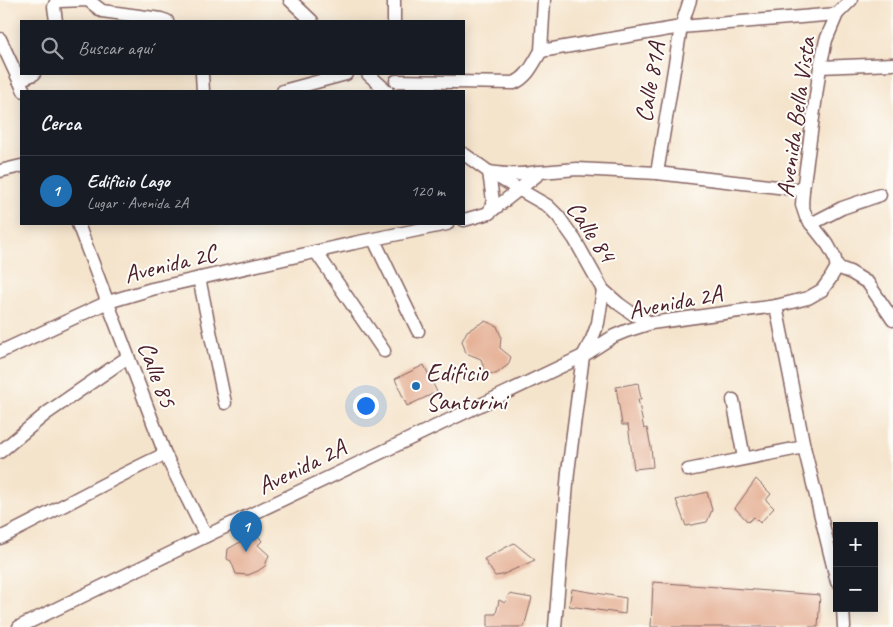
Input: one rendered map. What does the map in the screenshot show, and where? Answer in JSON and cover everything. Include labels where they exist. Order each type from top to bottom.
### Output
[{"type":"street","points":[[56,20],[54,7],[56,2],[89,0],[102,11],[164,20]]},
{"type":"street","points":[[290,0],[311,20]]},
{"type":"street","points":[[394,0],[394,20]]},
{"type":"street","points":[[371,75],[394,84],[514,82],[521,80],[541,51],[544,0]]},
{"type":"street","name":"Calle 81A","points":[[657,173],[681,27],[690,0]]},
{"type":"street","name":"Avenida Bella Vista","points":[[837,267],[828,245],[806,217],[802,205],[820,67],[826,40],[837,14],[851,0]]},
{"type":"street","points":[[541,51],[681,27],[837,14]]},
{"type":"street","points":[[0,39],[21,86],[33,75]]},
{"type":"street","points":[[820,67],[893,64]]},
{"type":"street","points":[[202,75],[203,90]]},
{"type":"street","points":[[286,90],[342,75]]},
{"type":"street","name":"Calle 84","points":[[465,155],[490,172],[548,206],[558,216],[575,240],[603,290],[633,314],[652,323]]},
{"type":"street","points":[[0,171],[20,166]]},
{"type":"street","points":[[489,213],[492,201],[490,172],[522,175],[577,169],[657,173],[803,190]]},
{"type":"street","points":[[465,220],[489,213],[541,172]]},
{"type":"street","points":[[811,224],[842,208],[880,195]]},
{"type":"street","name":"Calle 85","points":[[78,225],[165,454],[206,536]]},
{"type":"street","name":"Avenida 2C","points":[[0,352],[108,302],[152,289],[442,225]]},
{"type":"street","points":[[374,240],[418,331]]},
{"type":"street","points":[[316,252],[384,351]]},
{"type":"street","points":[[837,267],[850,272],[868,284],[893,320]]},
{"type":"street","name":"Avenida 2A","points":[[19,627],[583,356],[614,336],[652,323],[776,306],[808,298],[822,290],[837,267]]},
{"type":"street","points":[[199,278],[225,404]]},
{"type":"street","points":[[555,627],[568,472],[583,356],[598,323],[603,290]]},
{"type":"street","points":[[776,306],[804,447],[833,567]]},
{"type":"street","points":[[0,452],[46,414],[128,357]]},
{"type":"street","points":[[733,400],[744,458]]},
{"type":"street","points":[[688,470],[804,447]]},
{"type":"street","points":[[0,538],[165,454]]},
{"type":"street","points":[[843,612],[844,627]]},
{"type":"building","points":[[485,321],[497,326],[501,336],[500,348],[511,357],[508,365],[496,374],[485,373],[481,359],[466,353],[462,341],[467,331]]},
{"type":"building","name":"Edificio Santorini","points":[[424,365],[437,392],[407,406],[395,379]]},
{"type":"building","points":[[638,383],[641,399],[638,399],[644,429],[647,428],[653,467],[634,469],[628,425],[622,425],[616,387]]},
{"type":"building","points":[[756,479],[771,494],[766,500],[774,508],[760,523],[754,517],[748,522],[735,508]]},
{"type":"building","points":[[707,492],[712,510],[707,522],[686,526],[676,500]]},
{"type":"building","points":[[256,533],[262,541],[258,545],[269,555],[265,566],[248,575],[236,574],[231,561],[227,559],[228,549]]},
{"type":"building","points":[[514,543],[535,560],[502,575],[495,576],[484,559]]},
{"type":"building","points":[[653,582],[820,595],[818,627],[651,627]]},
{"type":"building","points":[[572,589],[626,598],[625,614],[569,606]]},
{"type":"building","points":[[509,594],[532,598],[524,627],[488,627],[488,614],[496,614],[499,600],[505,603]]},
{"type":"place","name":"Edificio Santorini","points":[[416,386]]},
{"type":"place","name":"Edificio Lago","points":[[246,552]]}]
